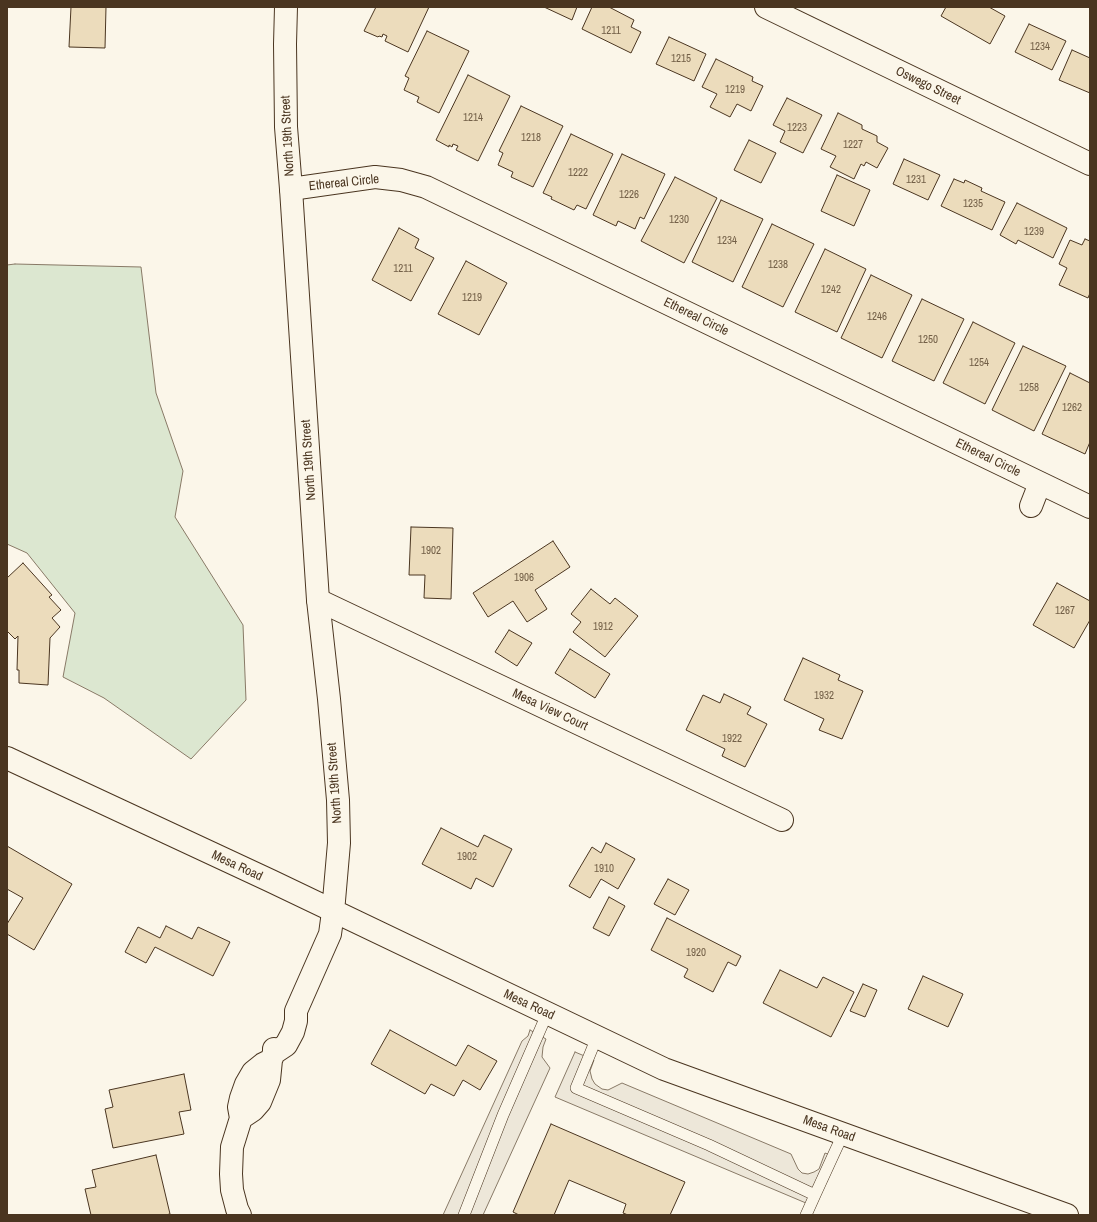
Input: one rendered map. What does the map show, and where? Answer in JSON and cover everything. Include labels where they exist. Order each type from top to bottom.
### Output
[{"type":"street","name":"North 19th Street","points":[[235,1213],[232,1190],[231,1160],[234,1142],[241,1118],[253,1110],[260,1102],[269,1080],[273,1057],[286,1045],[293,1032],[296,1021],[296,1011],[330,934],[339,844],[338,800],[318,600],[286,127],[286,7]]},
{"type":"street","name":"Oswego Street","points":[[766,7],[1090,164]]},
{"type":"street","name":"Ethereal Circle","points":[[291,189],[375,177],[401,180],[426,187],[1090,507]]},
{"type":"street","points":[[1031,506],[1040,483]]},
{"type":"street","name":"Mesa View Court","points":[[318,600],[782,820]]},
{"type":"street","name":"Mesa Road","points":[[7,758],[271,881],[333,912],[664,1069],[1067,1215]]},
{"type":"lane","points":[[464,1215],[503,1115],[547,1014]]},
{"type":"lane","points":[[597,1037],[576,1088],[709,1145],[815,1195]]},
{"type":"lane","points":[[806,1215],[843,1134]]},
{"type":"green space","points":[[7,265],[141,267],[156,393],[183,471],[175,517],[243,625],[246,700],[191,759],[104,698],[63,677],[75,613],[27,553],[7,544]]},
{"type":"shaded area","points":[[530,1030],[546,1039],[542,1057],[550,1068],[483,1215],[443,1215],[522,1041],[528,1036]]},
{"type":"shaded area","points":[[575,1052],[594,1060],[590,1071],[592,1079],[595,1084],[602,1089],[608,1090],[622,1083],[791,1154],[798,1169],[802,1173],[808,1174],[819,1169],[825,1153],[835,1157],[813,1206],[555,1097]]},
{"type":"building","points":[[71,7],[106,7],[105,48],[69,47]]},
{"type":"building","points":[[376,7],[429,7],[408,52],[385,41],[387,36],[383,34],[382,37],[378,37],[364,31]]},
{"type":"building","points":[[544,7],[577,7],[572,20]]},
{"type":"building","points":[[592,7],[609,7],[634,20],[631,27],[641,32],[631,53],[582,29]]},
{"type":"building","points":[[946,7],[989,7],[1005,16],[990,44],[941,16]]},
{"type":"building","points":[[1029,24],[1066,41],[1052,70],[1015,52]]},
{"type":"building","points":[[427,31],[469,51],[439,113],[417,102],[419,97],[404,90],[409,78],[405,76]]},
{"type":"building","points":[[669,37],[706,54],[694,81],[656,64]]},
{"type":"building","points":[[1072,50],[1090,58],[1090,93],[1059,80]]},
{"type":"building","points":[[716,59],[753,77],[752,81],[763,86],[751,111],[737,104],[730,117],[710,107],[717,94],[702,87]]},
{"type":"building","points":[[468,75],[510,96],[478,161],[456,150],[458,146],[453,144],[452,147],[449,145],[449,147],[436,140]]},
{"type":"building","points":[[787,98],[822,115],[803,153],[780,142],[785,131],[773,125]]},
{"type":"building","points":[[521,106],[563,126],[533,187],[511,177],[513,172],[498,165],[503,153],[499,151]]},
{"type":"building","points":[[838,113],[862,125],[862,129],[877,136],[877,142],[888,148],[877,168],[866,162],[864,166],[861,164],[854,179],[830,167],[836,156],[821,149]]},
{"type":"building","points":[[571,134],[613,154],[586,209],[577,205],[574,210],[551,199],[552,197],[543,193]]},
{"type":"building","points":[[749,140],[776,153],[761,183],[734,170]]},
{"type":"building","points":[[622,154],[665,174],[644,219],[640,217],[635,229],[618,221],[616,226],[593,215]]},
{"type":"building","points":[[904,159],[940,175],[928,200],[893,184]]},
{"type":"building","points":[[837,175],[870,190],[854,226],[821,211]]},
{"type":"building","points":[[675,177],[717,198],[684,263],[641,241]]},
{"type":"building","points":[[954,179],[964,183],[965,180],[982,188],[981,191],[1005,202],[992,230],[941,206]]},
{"type":"building","points":[[721,200],[763,219],[733,282],[692,262]]},
{"type":"building","points":[[1017,203],[1067,228],[1053,258],[1018,240],[1016,244],[1000,235]]},
{"type":"building","points":[[772,224],[814,244],[783,307],[742,287]]},
{"type":"building","points":[[399,228],[419,239],[415,248],[434,258],[411,301],[372,280]]},
{"type":"building","points":[[1085,239],[1090,241],[1090,293],[1088,298],[1059,285],[1067,268],[1059,264],[1070,240],[1082,245]]},
{"type":"building","points":[[825,249],[866,269],[837,332],[795,312]]},
{"type":"building","points":[[466,261],[507,283],[479,335],[438,314]]},
{"type":"building","points":[[871,275],[912,295],[882,358],[841,338]]},
{"type":"building","points":[[922,299],[964,319],[934,381],[892,361]]},
{"type":"building","points":[[973,322],[1015,343],[985,404],[943,383]]},
{"type":"building","points":[[1023,346],[1066,366],[1034,431],[992,410]]},
{"type":"building","points":[[1070,373],[1090,383],[1090,442],[1085,454],[1042,434]]},
{"type":"building","points":[[411,527],[453,528],[451,599],[424,598],[425,575],[409,575]]},
{"type":"building","points":[[553,541],[570,567],[535,590],[547,609],[527,622],[513,601],[488,617],[473,593]]},
{"type":"building","points":[[23,563],[52,595],[49,597],[61,610],[52,618],[60,627],[50,638],[48,685],[19,683],[19,670],[17,670],[18,636],[15,639],[7,631],[7,578]]},
{"type":"building","points":[[1057,583],[1090,601],[1090,620],[1074,648],[1033,625]]},
{"type":"building","points":[[591,589],[610,604],[615,598],[638,616],[605,657],[573,632],[581,622],[571,614]]},
{"type":"building","points":[[509,630],[532,643],[517,666],[495,652]]},
{"type":"building","points":[[570,649],[610,674],[595,698],[555,673]]},
{"type":"building","points":[[803,658],[840,675],[838,680],[863,691],[842,739],[819,730],[824,719],[784,700]]},
{"type":"building","points":[[724,694],[751,707],[747,714],[767,724],[745,767],[722,756],[725,749],[686,730],[703,695],[720,703]]},
{"type":"building","points":[[441,828],[478,847],[484,835],[512,849],[493,887],[476,878],[471,889],[422,864]]},
{"type":"building","points":[[606,843],[635,859],[618,889],[601,879],[590,898],[569,886],[592,847],[601,853]]},
{"type":"building","points":[[7,846],[72,884],[34,950],[7,934],[7,924],[23,898],[7,889]]},
{"type":"building","points":[[668,879],[689,890],[675,915],[654,904]]},
{"type":"building","points":[[609,897],[625,906],[609,936],[593,928]]},
{"type":"building","points":[[667,918],[741,956],[736,966],[728,962],[713,992],[684,977],[688,969],[651,950]]},
{"type":"building","points":[[166,926],[192,939],[198,927],[230,942],[213,976],[155,947],[146,963],[125,952],[138,927],[160,938]]},
{"type":"building","points":[[780,970],[817,988],[823,977],[854,992],[831,1037],[763,1003]]},
{"type":"building","points":[[923,976],[963,994],[948,1027],[908,1009]]},
{"type":"building","points":[[863,984],[877,990],[865,1017],[850,1011]]},
{"type":"building","points":[[390,1030],[456,1066],[468,1045],[497,1061],[480,1090],[463,1080],[454,1096],[431,1084],[425,1094],[371,1064]]},
{"type":"building","points":[[184,1074],[191,1110],[179,1112],[184,1134],[113,1148],[105,1109],[113,1107],[109,1090]]},
{"type":"building","points":[[551,1124],[685,1182],[670,1215],[628,1215],[623,1213],[626,1204],[569,1180],[554,1215],[519,1215],[513,1212]]},
{"type":"building","points":[[156,1155],[170,1214],[91,1215],[85,1189],[96,1187],[92,1170]]}]
